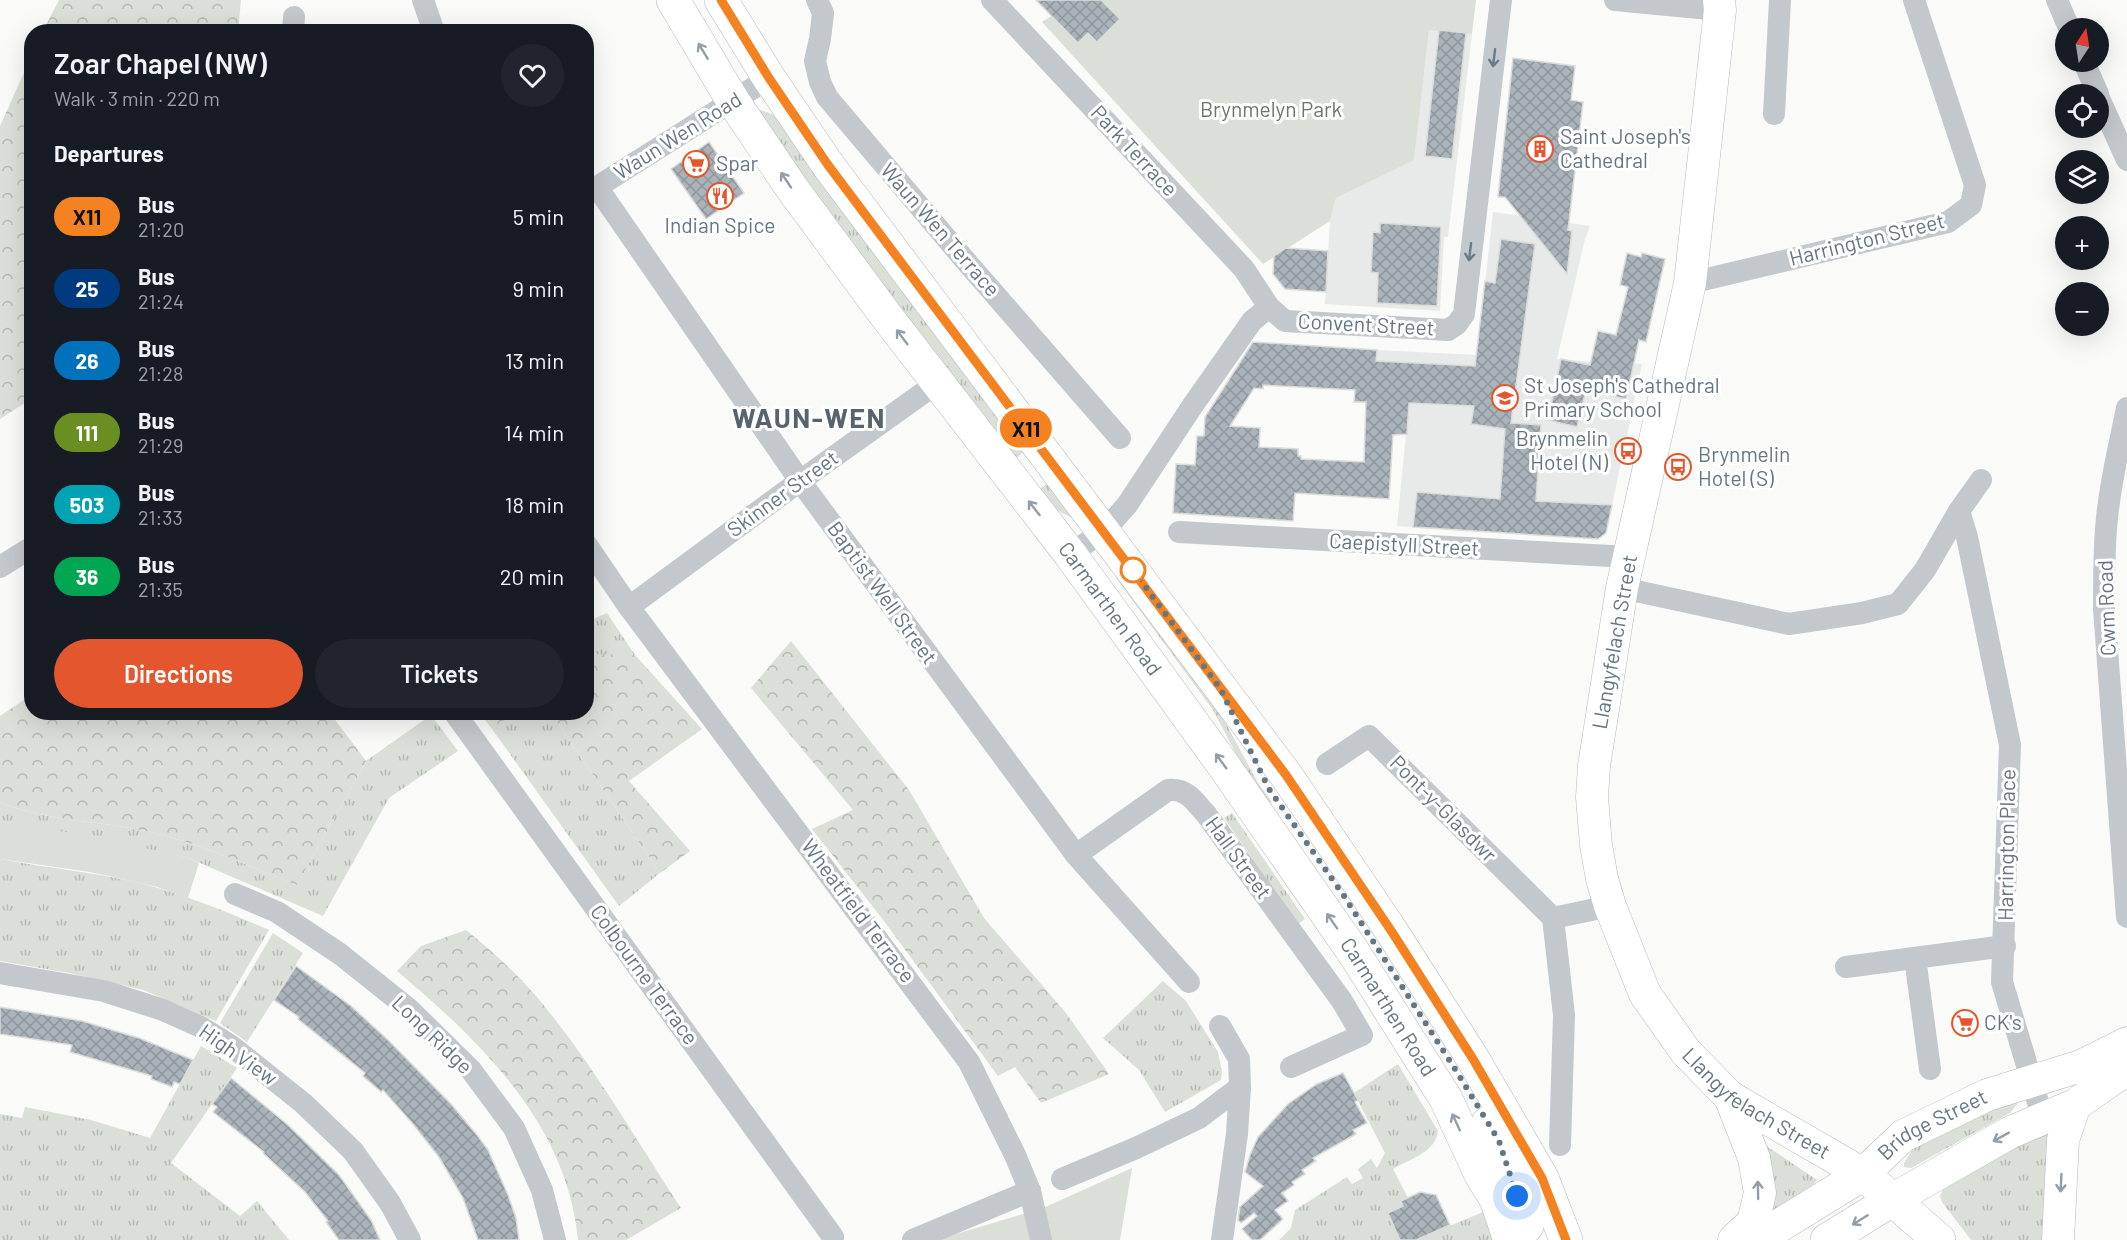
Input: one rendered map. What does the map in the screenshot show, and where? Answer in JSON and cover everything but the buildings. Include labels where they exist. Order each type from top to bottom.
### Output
[{"type":"main road","name":"Carmarthen Road","points":[[673,0],[733,101],[791,187],[937,383],[1070,554],[1224,766],[1354,953],[1446,1099],[1481,1175],[1496,1199],[1510,1240]]},
{"type":"main road","name":"Carmarthen Road","points":[[728,3],[769,78],[828,165],[1299,793],[1473,1059],[1542,1178],[1566,1240]]},
{"type":"main road","name":"Llangyfelach Street","points":[[1719,5],[1690,283],[1622,588],[1594,766],[1592,797],[1596,845],[1610,906],[1645,994],[1686,1052],[1730,1097],[1863,1174]]},
{"type":"main road","points":[[1220,688],[1269,789],[1344,896],[1499,1141],[1531,1240]]},
{"type":"main road","name":"Bridge Street","points":[[1756,1240],[1863,1174],[1903,1136],[1987,1095],[2081,1066],[2127,1044]]},
{"type":"main road","name":"Bridge Street","points":[[1827,1240],[2009,1133],[2075,1105],[2117,1076]]},
{"type":"main road","points":[[1730,1097],[1738,1123],[1754,1158],[1760,1193],[1753,1222],[1734,1240]]},
{"type":"main road","points":[[2058,1240],[2063,1140],[2075,1105]]},
{"type":"main road","points":[[1863,1174],[1939,1240]]},
{"type":"street","points":[[423,0],[431,24]]},
{"type":"street","name":"Waun Wen Terrace","points":[[817,0],[823,13],[815,61],[820,82],[827,97],[956,250],[1120,438]]},
{"type":"street","name":"Park Terrace","points":[[992,0],[1244,269],[1269,307]]},
{"type":"street","name":"Convent Street","points":[[1070,554],[1104,531],[1127,505],[1192,405],[1252,321],[1269,307],[1286,321],[1448,330],[1457,324],[1464,314],[1501,0]]},
{"type":"street","points":[[1615,0],[1719,5]]},
{"type":"street","points":[[1774,114],[1779,0]]},
{"type":"street","name":"Harrington Street","points":[[1690,283],[1948,222],[1971,206],[1975,185],[1914,0]]},
{"type":"street","points":[[2057,0],[2065,18]]},
{"type":"street","name":"Waun Wen Road","points":[[594,190],[769,78]]},
{"type":"street","points":[[2109,120],[2127,160]]},
{"type":"street","name":"Baptist Well Street","points":[[594,194],[800,481],[1076,855],[1189,982]]},
{"type":"street","name":"Skinner Street","points":[[629,607],[937,383]]},
{"type":"street","name":"Cwm Road","points":[[2127,408],[2106,527],[2104,609],[2127,917]]},
{"type":"street","points":[[1622,588],[1789,624],[1862,613],[1898,604],[1925,570],[1959,511],[1981,480]]},
{"type":"street","name":"Harrington Place","points":[[1959,511],[1967,537],[2010,745],[2002,982],[2043,1119]]},
{"type":"street","name":"Caepistyll Street","points":[[1179,532],[1629,557]]},
{"type":"street","points":[[0,567],[24,552]]},
{"type":"street","name":"Wheatfield Terrace","points":[[594,556],[629,607],[969,1062],[1015,1155],[1030,1191],[1041,1240]]},
{"type":"street","name":"Colbourne Terrace","points":[[460,720],[832,1237]]},
{"type":"street","name":"Pont-y-Glasdwr","points":[[1327,764],[1369,736],[1552,918]]},
{"type":"street","name":"Hall Street","points":[[1076,855],[1168,790],[1183,790],[1191,797],[1342,1001],[1362,1035],[1291,1067]]},
{"type":"street","name":"Long Ridge","points":[[235,894],[277,912],[340,954],[409,1009],[471,1070],[514,1128],[542,1190],[555,1240]]},
{"type":"street","points":[[1560,1145],[1564,1015],[1552,918],[1610,906]]},
{"type":"street","name":"Harrington Place","points":[[1846,967],[2005,946]]},
{"type":"street","points":[[1915,958],[1930,1070]]},
{"type":"street","name":"High View","points":[[0,973],[104,992],[163,1010],[201,1027],[230,1045],[303,1103],[353,1151],[390,1203],[410,1240]]},
{"type":"street","points":[[1220,1026],[1239,1059],[1240,1087],[1237,1134],[1222,1240]]},
{"type":"street","points":[[1062,1179],[1199,1118],[1240,1087]]},
{"type":"street","points":[[913,1240],[1030,1191]]},
{"type":"shaded area","points":[[1429,29],[1472,34],[1448,237],[1444,237],[1440,311],[1325,304],[1330,221],[1336,198],[1414,159]]},
{"type":"shaded area","name":"St Joseph's Cathedral Primary School","points":[[1493,212],[1590,226],[1557,359],[1642,364],[1606,533],[1598,539],[1397,526],[1406,434],[1365,432],[1374,420],[1377,350],[1477,355]]},
{"type":"green space","points":[[59,0],[241,0],[239,24],[47,24]]},
{"type":"green space","name":"Brynmelyn Park","points":[[1077,0],[1476,0],[1472,34],[1429,30],[1414,160],[1336,198],[1330,221],[1263,264],[1042,22]]},
{"type":"green space","points":[[24,73],[24,404],[0,419],[0,126]]},
{"type":"green space","points":[[752,107],[772,114],[781,121],[1027,449],[1012,462]]},
{"type":"green space","points":[[1050,481],[1074,519],[1049,506],[1037,491]]},
{"type":"green space","points":[[1120,574],[1217,707],[1258,783],[1272,802],[1267,805],[1253,786],[1213,710],[1116,578]]},
{"type":"green space","points":[[607,613],[635,655],[594,655],[594,619]]},
{"type":"green space","points":[[791,641],[909,790],[984,918],[1066,1013],[1109,1074],[1041,1103],[1015,1067],[998,1076],[884,921],[812,829],[853,810],[751,688]]},
{"type":"green space","points":[[594,654],[635,655],[702,729],[629,781],[690,851],[660,873],[556,720],[594,720]]},
{"type":"green space","points":[[24,700],[24,720],[335,720],[366,761],[297,885],[176,839],[138,829],[38,814],[0,802],[0,716]]},
{"type":"green space","points":[[424,720],[435,720],[458,751],[389,798],[323,916],[186,857],[0,822],[0,802],[58,818],[138,829],[194,844],[297,885],[366,761]]},
{"type":"green space","points":[[485,720],[504,720],[492,729]]},
{"type":"green space","points":[[504,720],[556,720],[660,873],[619,906],[492,729]]},
{"type":"green space","points":[[1232,813],[1305,919],[1298,924],[1224,818]]},
{"type":"green space","points":[[0,822],[79,834],[186,857],[199,863],[188,898],[157,887],[90,872],[0,859]]},
{"type":"green space","points":[[0,859],[99,875],[158,888],[214,907],[269,930],[216,1021],[143,990],[69,973],[0,961]]},
{"type":"green space","points":[[466,930],[520,978],[556,1021],[594,1073],[681,1208],[626,1240],[578,1240],[571,1198],[557,1159],[538,1123],[515,1089],[488,1057],[459,1027],[397,971],[421,946]]},
{"type":"green space","points":[[273,933],[303,953],[247,1042],[220,1023]]},
{"type":"green space","points":[[1163,981],[1186,1001],[1218,1052],[1222,1071],[1221,1080],[1165,1112],[1139,1070],[1103,1038]]},
{"type":"green space","points":[[201,1046],[237,1068],[171,1163],[240,1216],[257,1201],[289,1240],[0,1240],[0,1114],[22,1118],[25,1107],[91,1120],[150,1138]]},
{"type":"green space","points":[[1398,1064],[1438,1131],[1433,1144],[1427,1150],[1393,1169],[1408,1198],[1401,1201],[1403,1206],[1400,1240],[1279,1240],[1291,1228],[1295,1210],[1347,1177],[1352,1184],[1363,1178],[1358,1169],[1371,1159],[1377,1168],[1385,1153],[1354,1093]]},
{"type":"green space","points":[[2021,1099],[2010,1113],[1911,1168],[1904,1167],[1904,1163],[1917,1143],[1929,1130]]},
{"type":"green space","points":[[2050,1128],[2049,1240],[1971,1240],[1942,1202],[1940,1196],[1944,1187]]},
{"type":"green space","points":[[1762,1143],[1817,1180],[1769,1213]]},
{"type":"green space","points":[[1132,1168],[1120,1240],[936,1240],[1043,1208]]},
{"type":"green space","points":[[1483,1212],[1496,1240],[1416,1240]]},
{"type":"bus line","name":"X11","points":[[721,0],[769,78],[828,165],[1286,775],[1392,932],[1473,1059],[1542,1178],[1566,1240]]},
{"type":"place","name":"Saint Joseph's Cathedral","points":[[1540,149]]},
{"type":"place","name":"Spar","points":[[696,164]]},
{"type":"place","name":"Indian Spice","points":[[720,196]]},
{"type":"place","name":"St Joseph's Cathedral Primary School","points":[[1505,398]]},
{"type":"place","name":"Brynmelin Hotel (N)","points":[[1628,451]]},
{"type":"place","name":"Brynmelin Hotel (S)","points":[[1678,467]]},
{"type":"place","name":"CK's","points":[[1965,1023]]},
{"type":"district","name":"WAUN-WEN","points":[[809,419]]},
{"type":"route","points":[[1133,570],[1130,566],[1220,688],[1269,789],[1344,896],[1455,1069],[1499,1141],[1517,1196]]}]
